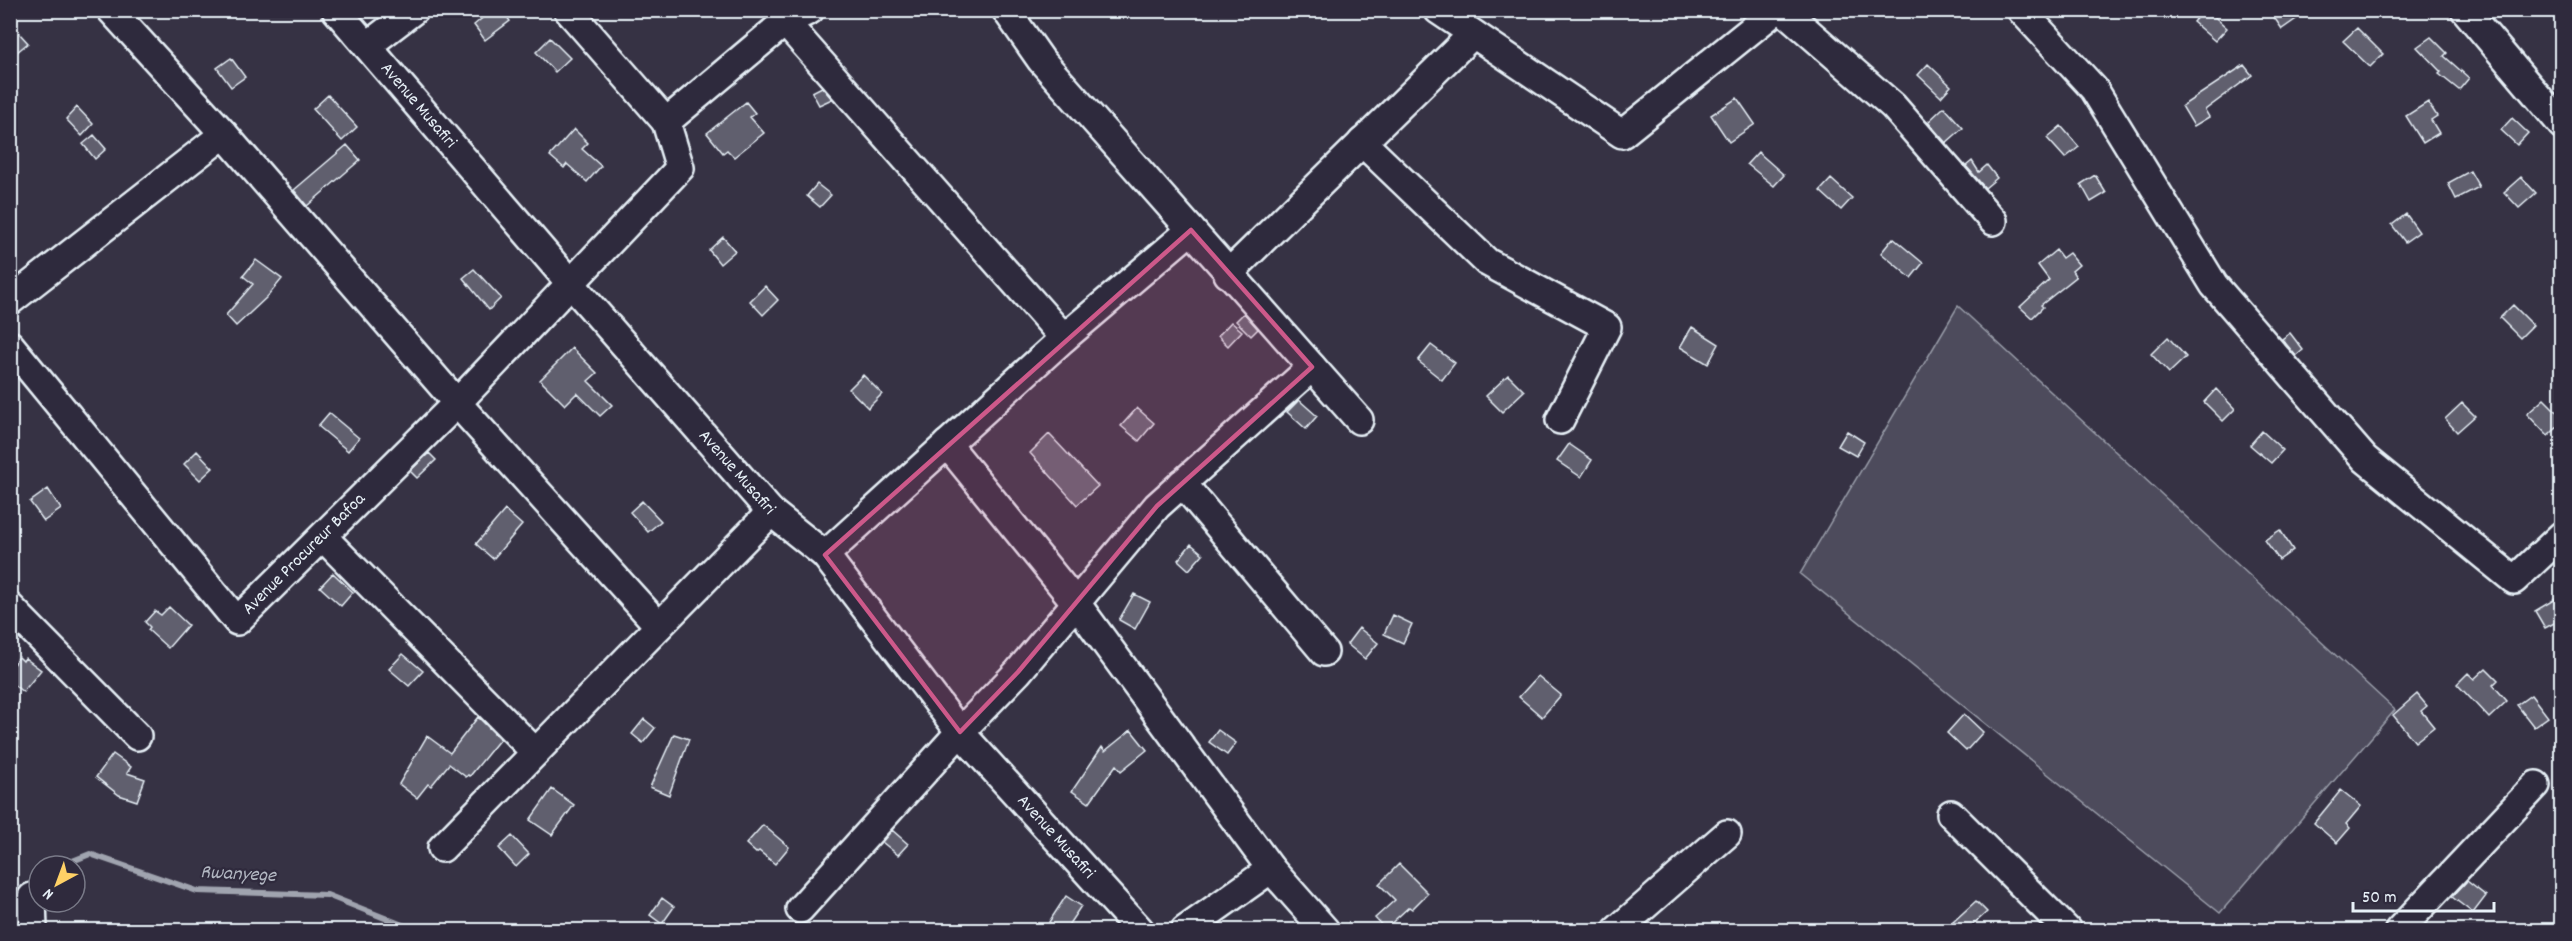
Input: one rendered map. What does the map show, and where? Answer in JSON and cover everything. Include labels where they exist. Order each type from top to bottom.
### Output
[{"type":"street","points":[[111,10],[224,134],[457,403],[659,626]]},
{"type":"street","name":"Avenue Musafiri","points":[[336,10],[571,284],[771,512],[825,555],[960,732],[1140,930]]},
{"type":"street","points":[[367,46],[414,10]]},
{"type":"street","points":[[568,10],[666,122],[785,22],[810,10]]},
{"type":"street","points":[[1006,10],[1041,60],[1359,420]]},
{"type":"street","points":[[1438,10],[1622,134],[1776,10]]},
{"type":"street","points":[[1783,10],[1893,106],[1993,221]]},
{"type":"street","points":[[2021,10],[2094,89],[2214,285],[2365,459],[2514,580],[2562,536]]},
{"type":"street","points":[[2465,10],[2562,125]]},
{"type":"street","points":[[785,22],[1064,338]]},
{"type":"street","points":[[1228,273],[1473,34]]},
{"type":"street","name":"Avenue Procureur Bafoa","points":[[10,345],[237,621],[457,403],[680,168],[666,122]]},
{"type":"street","points":[[10,301],[224,134]]},
{"type":"street","points":[[1362,142],[1487,262],[1607,327],[1560,420]]},
{"type":"street","points":[[825,555],[1064,338],[1191,230]]},
{"type":"street","points":[[800,909],[960,732],[1018,672],[1158,506],[1312,367]]},
{"type":"street","points":[[947,444],[1076,603],[1271,869],[1325,930]]},
{"type":"street","points":[[1182,483],[1324,652]]},
{"type":"street","points":[[442,848],[771,512]]},
{"type":"street","points":[[323,537],[535,752]]},
{"type":"street","points":[[10,606],[137,736]]},
{"type":"street","points":[[2399,930],[2536,785]]},
{"type":"street","points":[[1951,814],[2067,930]]},
{"type":"street","points":[[1617,930],[1727,834]]},
{"type":"street","points":[[1185,930],[1271,869]]},
{"type":"street","points":[[33,914],[33,930]]},
{"type":"highlighted area","points":[[1191,230],[1312,367],[1157,506],[1018,672],[960,732],[825,555]]},
{"type":"shaded area","points":[[1958,306],[2395,710],[2220,913],[1800,574]]},
{"type":"building","points":[[492,10],[502,10],[510,21],[485,40],[474,25]]},
{"type":"building","points":[[2203,10],[2207,10],[2227,28],[2215,41],[2193,22]]},
{"type":"building","points":[[2269,10],[2309,10],[2282,29]]},
{"type":"building","points":[[10,23],[28,43],[10,58]]},
{"type":"building","points":[[2357,28],[2383,54],[2370,67],[2343,41]]},
{"type":"building","points":[[2431,37],[2447,53],[2444,56],[2469,78],[2459,90],[2439,74],[2441,72],[2417,47]]},
{"type":"building","points":[[550,38],[570,58],[555,72],[536,52]]},
{"type":"building","points":[[231,58],[245,77],[231,87],[217,68]]},
{"type":"building","points":[[1928,64],[1951,86],[1941,97],[1918,75]]},
{"type":"building","points":[[2244,65],[2252,75],[2205,110],[2209,117],[2194,126],[2182,106]]},
{"type":"building","points":[[822,87],[832,99],[819,105],[812,92]]},
{"type":"building","points":[[328,95],[357,127],[342,141],[313,109]]},
{"type":"building","points":[[1737,98],[1755,124],[1729,142],[1711,115]]},
{"type":"building","points":[[746,102],[755,113],[750,117],[764,133],[734,157],[727,150],[723,153],[707,133]]},
{"type":"building","points":[[2428,102],[2437,116],[2431,120],[2439,133],[2423,143],[2406,116]]},
{"type":"building","points":[[77,107],[93,124],[82,136],[66,119]]},
{"type":"building","points":[[1944,107],[1963,128],[1946,143],[1928,122]]},
{"type":"building","points":[[2512,118],[2528,133],[2517,145],[2501,130]]},
{"type":"building","points":[[2061,126],[2079,147],[2065,158],[2047,138]]},
{"type":"building","points":[[574,129],[588,143],[582,149],[601,166],[587,182],[567,164],[564,168],[550,156]]},
{"type":"building","points":[[94,135],[106,149],[95,159],[83,144]]},
{"type":"building","points":[[347,145],[360,160],[307,206],[294,190]]},
{"type":"building","points":[[1758,152],[1784,175],[1774,186],[1747,164]]},
{"type":"building","points":[[1972,161],[1979,172],[1987,165],[1997,178],[1985,188],[1966,166]]},
{"type":"building","points":[[2470,171],[2479,187],[2456,199],[2448,183]]},
{"type":"building","points":[[2095,175],[2106,193],[2091,202],[2081,184]]},
{"type":"building","points":[[2521,177],[2536,193],[2519,208],[2504,192]]},
{"type":"building","points":[[1831,179],[1852,198],[1841,210],[1820,191]]},
{"type":"building","points":[[817,184],[831,195],[820,207],[807,196]]},
{"type":"building","points":[[2406,214],[2419,232],[2405,242],[2392,225]]},
{"type":"building","points":[[723,237],[735,251],[720,264],[709,250]]},
{"type":"building","points":[[1893,238],[1923,263],[1911,278],[1881,253]]},
{"type":"building","points":[[2056,250],[2062,258],[2069,253],[2079,265],[2072,271],[2076,277],[2041,305],[2043,307],[2032,318],[2020,307],[2049,280],[2038,265]]},
{"type":"building","points":[[256,260],[282,279],[268,296],[236,326],[226,315],[253,284],[243,276]]},
{"type":"building","points":[[474,269],[501,298],[489,310],[463,278]]},
{"type":"building","points":[[765,286],[778,300],[763,315],[750,301]]},
{"type":"building","points":[[2513,305],[2533,325],[2520,338],[2500,318]]},
{"type":"building","points":[[1244,313],[1258,329],[1251,336],[1236,321]]},
{"type":"building","points":[[1231,322],[1242,331],[1228,346],[1218,336]]},
{"type":"building","points":[[1692,327],[1719,344],[1708,364],[1680,347]]},
{"type":"building","points":[[2290,333],[2303,350],[2296,356],[2282,339]]},
{"type":"building","points":[[2168,337],[2186,357],[2169,373],[2151,354]]},
{"type":"building","points":[[1431,345],[1455,363],[1442,380],[1418,361]]},
{"type":"building","points":[[572,348],[597,373],[588,381],[612,405],[600,416],[577,393],[565,405],[540,380]]},
{"type":"building","points":[[863,375],[882,394],[868,408],[849,389]]},
{"type":"building","points":[[1508,375],[1524,391],[1502,412],[1486,396]]},
{"type":"building","points":[[2216,389],[2235,409],[2223,421],[2204,402]]},
{"type":"building","points":[[2544,399],[2562,417],[2562,423],[2548,436],[2527,414]]},
{"type":"building","points":[[1299,400],[1317,416],[1306,429],[1287,412]]},
{"type":"building","points":[[2462,403],[2475,416],[2457,432],[2445,419]]},
{"type":"building","points":[[1137,408],[1154,423],[1139,441],[1121,426]]},
{"type":"building","points":[[329,413],[359,438],[348,451],[318,426]]},
{"type":"building","points":[[1847,431],[1864,442],[1856,456],[1838,446]]},
{"type":"building","points":[[2262,431],[2283,450],[2271,463],[2250,445]]},
{"type":"building","points":[[1049,434],[1098,486],[1077,505],[1030,453]]},
{"type":"building","points":[[1569,444],[1592,460],[1581,477],[1557,461]]},
{"type":"building","points":[[197,451],[213,468],[200,480],[184,464]]},
{"type":"building","points":[[429,453],[436,460],[417,478],[410,471]]},
{"type":"building","points":[[48,489],[61,509],[44,521],[30,502]]},
{"type":"building","points":[[642,501],[661,521],[648,532],[630,512]]},
{"type":"building","points":[[505,510],[522,525],[493,559],[476,544]]},
{"type":"building","points":[[2280,530],[2293,550],[2279,560],[2265,540]]},
{"type":"building","points":[[1191,544],[1203,554],[1189,570],[1178,560]]},
{"type":"building","points":[[333,573],[353,592],[341,606],[320,587]]},
{"type":"building","points":[[1134,594],[1150,602],[1135,629],[1119,620]]},
{"type":"building","points":[[2562,595],[2562,619],[2545,628],[2535,611]]},
{"type":"building","points":[[169,607],[188,625],[168,648],[148,630],[150,627],[145,622],[155,611],[161,615]]},
{"type":"building","points":[[1393,615],[1412,624],[1403,643],[1384,634]]},
{"type":"building","points":[[1359,628],[1378,643],[1365,659],[1347,644]]},
{"type":"building","points":[[403,654],[423,671],[409,686],[389,669]]},
{"type":"building","points":[[19,657],[23,661],[25,658],[41,670],[23,692],[10,682],[10,668]]},
{"type":"building","points":[[2486,668],[2498,680],[2493,685],[2507,701],[2489,718],[2457,684],[2468,673],[2474,679]]},
{"type":"building","points":[[1538,676],[1561,695],[1542,717],[1519,697]]},
{"type":"building","points":[[2417,694],[2427,706],[2421,711],[2434,727],[2415,742],[2393,715]]},
{"type":"building","points":[[2531,695],[2548,717],[2534,727],[2517,705]]},
{"type":"building","points":[[1964,714],[1983,732],[1966,751],[1947,733]]},
{"type":"building","points":[[478,717],[500,739],[470,776],[466,777],[449,764],[431,786],[428,784],[417,798],[399,784],[427,736],[450,753]]},
{"type":"building","points":[[644,719],[655,728],[643,743],[632,734]]},
{"type":"building","points":[[1131,730],[1147,750],[1121,771],[1116,765],[1089,803],[1072,791],[1102,747],[1105,751]]},
{"type":"building","points":[[1218,730],[1236,743],[1227,755],[1209,742]]},
{"type":"building","points":[[674,734],[689,739],[669,795],[650,787]]},
{"type":"building","points":[[113,754],[131,767],[127,773],[145,779],[137,801],[119,795],[96,777]]},
{"type":"building","points":[[552,789],[574,805],[552,835],[530,820]]},
{"type":"building","points":[[2341,790],[2361,806],[2346,824],[2350,828],[2337,843],[2314,823]]},
{"type":"building","points":[[763,825],[789,847],[775,864],[746,844]]},
{"type":"building","points":[[892,830],[908,844],[898,855],[882,842]]},
{"type":"building","points":[[512,836],[529,854],[516,867],[499,848]]},
{"type":"building","points":[[1399,864],[1428,893],[1412,909],[1409,907],[1385,929],[1375,918],[1395,900],[1379,884]]},
{"type":"building","points":[[2467,881],[2486,896],[2473,913],[2452,897]]},
{"type":"building","points":[[1066,896],[1081,906],[1065,930],[1061,930],[1049,922]]},
{"type":"building","points":[[662,898],[674,907],[662,924],[650,915]]},
{"type":"building","points":[[1976,901],[1987,912],[1967,930],[1961,930],[1953,922]]},
{"type":"waterway","name":"Rwanyege","points":[[87,855],[90,854],[197,891],[327,895],[415,930]]},
{"type":"waterway","name":"Rwanyege","points":[[10,897],[27,886]]}]
